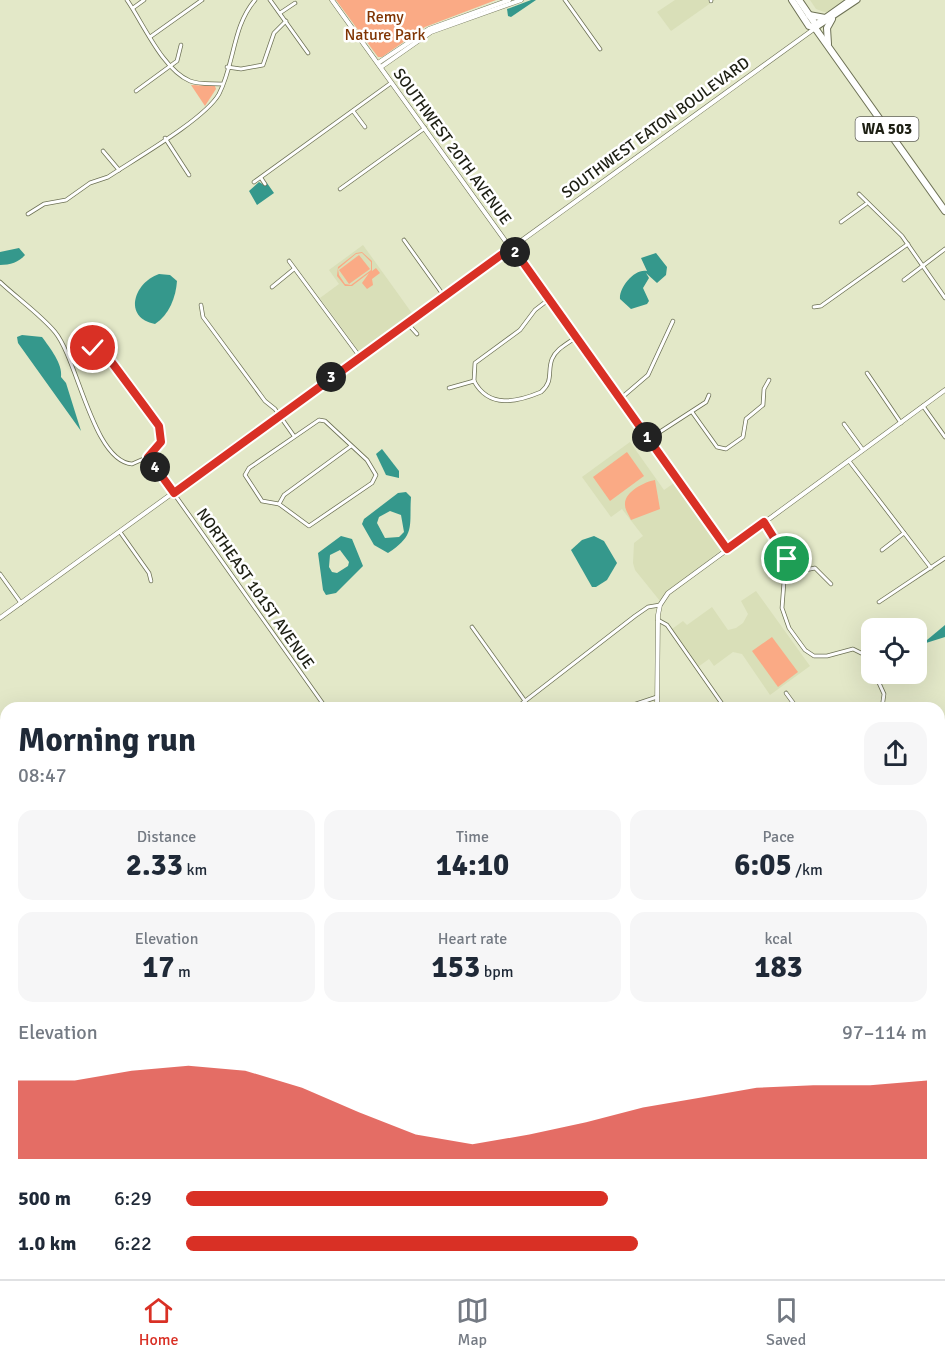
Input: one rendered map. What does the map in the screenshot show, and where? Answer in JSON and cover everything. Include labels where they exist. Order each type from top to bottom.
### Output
[{"type":"highway","name":"WA 503","points":[[792,0],[809,26],[815,28]]},
{"type":"highway","name":"WA 503","points":[[799,0],[815,28],[945,211]]},
{"type":"highway","points":[[809,15],[829,18],[827,28],[829,48]]},
{"type":"main road","name":"SOUTHWEST EATON BOULEVARD","points":[[829,18],[850,0]]},
{"type":"main road","name":"SOUTHWEST EATON BOULEVARD","points":[[815,28],[857,0]]},
{"type":"street","points":[[127,0],[171,66],[193,82],[223,84]]},
{"type":"street","points":[[133,8],[144,0]]},
{"type":"street","points":[[150,37],[202,0]]},
{"type":"street","points":[[28,214],[44,204],[69,198],[90,183],[107,178],[209,107],[223,84],[239,25],[255,0]]},
{"type":"street","points":[[270,0],[308,53]]},
{"type":"street","name":"SOUTHWEST 20TH AVENUE","points":[[332,0],[512,247],[727,549]]},
{"type":"street","points":[[380,65],[427,34],[509,0]]},
{"type":"street","points":[[450,23],[521,0]]},
{"type":"street","points":[[565,0],[600,50]]},
{"type":"street","points":[[280,13],[295,3]]},
{"type":"street","points":[[227,67],[241,69],[264,64],[274,33],[286,21]]},
{"type":"street","name":"SOUTHWEST EATON BOULEVARD","points":[[0,618],[815,28]]},
{"type":"street","points":[[136,91],[171,66],[179,57],[182,45]]},
{"type":"street","points":[[254,182],[392,82]]},
{"type":"street","points":[[353,111],[365,127]]},
{"type":"street","points":[[340,189],[425,128]]},
{"type":"street","points":[[165,138],[189,175]]},
{"type":"street","points":[[103,151],[119,170]]},
{"type":"street","points":[[261,178],[265,184]]},
{"type":"street","points":[[859,194],[908,244],[945,298]]},
{"type":"street","points":[[841,222],[867,204]]},
{"type":"street","points":[[404,240],[444,296]]},
{"type":"street","points":[[814,307],[821,306],[908,244]]},
{"type":"street","points":[[904,280],[945,249]]},
{"type":"street","points":[[289,261],[360,357]]},
{"type":"street","points":[[272,287],[294,269]]},
{"type":"street","points":[[0,282],[55,332],[69,356],[96,425],[109,449],[120,461],[129,464],[148,457],[159,446],[160,430],[107,356],[99,350],[90,348],[69,356]]},
{"type":"street","points":[[549,300],[535,310],[520,330],[475,363],[474,381],[480,390],[500,402],[542,392],[550,379],[550,366],[556,353],[576,337]]},
{"type":"street","points":[[201,305],[203,317],[294,436]]},
{"type":"street","points":[[620,399],[648,375],[673,321]]},
{"type":"street","points":[[407,323],[417,334]]},
{"type":"street","points":[[867,373],[901,423]]},
{"type":"street","points":[[692,412],[721,449],[728,448],[744,435],[746,419],[764,404],[764,389],[769,380]]},
{"type":"street","points":[[449,388],[474,381]]},
{"type":"street","points":[[657,702],[658,620],[660,605],[671,590],[945,390]]},
{"type":"street","points":[[649,439],[706,402],[709,395]]},
{"type":"street","points":[[923,406],[945,437]]},
{"type":"street","points":[[319,420],[325,421],[373,466],[376,475],[372,483],[310,526],[303,524],[279,504],[262,501],[247,480],[246,471],[294,436],[319,420]]},
{"type":"street","points":[[844,424],[863,450]]},
{"type":"street","points":[[279,504],[284,495],[351,446]]},
{"type":"street","name":"NORTHEAST 101ST AVENUE","points":[[148,457],[322,702]]},
{"type":"street","points":[[849,460],[931,568]]},
{"type":"street","points":[[764,522],[786,555],[784,617],[805,650],[812,655],[822,657],[853,649],[861,653]]},
{"type":"street","points":[[120,531],[149,573],[151,581]]},
{"type":"street","points":[[882,550],[904,533]]},
{"type":"street","points":[[879,602],[916,575],[945,558]]},
{"type":"street","points":[[786,574],[815,568],[831,584]]},
{"type":"street","points":[[0,574],[21,603]]},
{"type":"street","points":[[472,627],[525,701],[648,607],[660,605]]},
{"type":"street","points":[[658,620],[667,625],[721,702]]},
{"type":"street","points":[[880,684],[884,694],[883,702]]},
{"type":"street","points":[[786,693],[793,702]]},
{"type":"street","points":[[642,702],[657,697]]},
{"type":"shaded area","points":[[675,0],[715,0],[671,31],[657,12]]},
{"type":"shaded area","points":[[810,0],[845,0],[827,13],[816,9]]},
{"type":"shaded area","points":[[363,245],[414,316],[361,354],[320,298],[339,284],[329,270]]},
{"type":"shaded area","points":[[630,442],[664,490],[677,481],[724,548],[671,589],[660,601],[635,570],[633,563],[634,543],[643,536],[622,509],[611,517],[582,477]]},
{"type":"shaded area","points":[[756,591],[810,666],[770,695],[742,654],[733,652],[714,666],[709,659],[698,667],[672,629],[683,621],[687,625],[712,607],[728,630],[736,628],[743,623],[748,614],[741,601]]},
{"type":"green space","name":"Remy Nature Park","points":[[336,0],[496,0],[425,27],[382,57],[378,57]]},
{"type":"green space","points":[[191,85],[215,86],[216,89],[205,106]]},
{"type":"green space","points":[[362,252],[372,261],[372,271],[376,268],[380,273],[372,279],[373,285],[367,289],[362,283],[369,273],[352,286],[345,286],[337,276],[338,267],[356,253]],"holes":[[[362,253],[371,262],[371,270],[351,285],[345,284],[339,275],[338,269],[356,254]]]},
{"type":"green space","points":[[359,255],[370,269],[349,284],[339,270]]},
{"type":"green space","points":[[627,452],[644,476],[610,501],[593,477]]},
{"type":"green space","points":[[655,480],[660,509],[631,520],[625,507],[628,496],[640,485]]},
{"type":"green space","points":[[772,637],[798,672],[778,687],[752,651]]},
{"type":"water","points":[[536,0],[511,17],[508,16],[507,9]]},
{"type":"water","points":[[259,182],[264,185],[267,183],[274,193],[257,205],[249,191]]},
{"type":"water","points":[[19,248],[25,255],[23,257],[14,263],[0,265],[0,252]]},
{"type":"water","points":[[656,253],[667,267],[666,275],[657,283],[646,273],[649,278],[643,288],[649,301],[647,304],[631,309],[620,299],[622,289],[633,275],[647,271],[641,258]]},
{"type":"water","points":[[159,274],[170,275],[177,281],[171,305],[155,324],[138,315],[135,300],[143,285],[150,278]]},
{"type":"water","points":[[22,335],[42,337],[55,356],[81,431],[18,343],[17,337]]},
{"type":"water","points":[[382,449],[399,471],[399,478],[386,475],[376,454]]},
{"type":"water","points":[[406,492],[411,497],[409,529],[403,541],[388,553],[374,545],[362,524],[364,519],[398,493]],"holes":[[[390,511],[401,515],[404,532],[399,537],[385,538],[377,523],[379,517]]]},
{"type":"water","points":[[341,536],[352,539],[363,566],[336,593],[326,595],[323,590],[318,553]],"holes":[[[340,550],[349,562],[348,566],[337,573],[332,572],[329,567],[330,555]]]},
{"type":"water","points":[[594,536],[604,541],[617,563],[607,580],[592,587],[571,550],[582,540]]},
{"type":"water","points":[[945,625],[945,637],[927,643],[927,640]]},
{"type":"route","points":[[93,348],[107,356],[159,426],[161,442],[148,457],[174,493],[512,247],[727,549],[764,522],[785,552],[787,559]]}]
